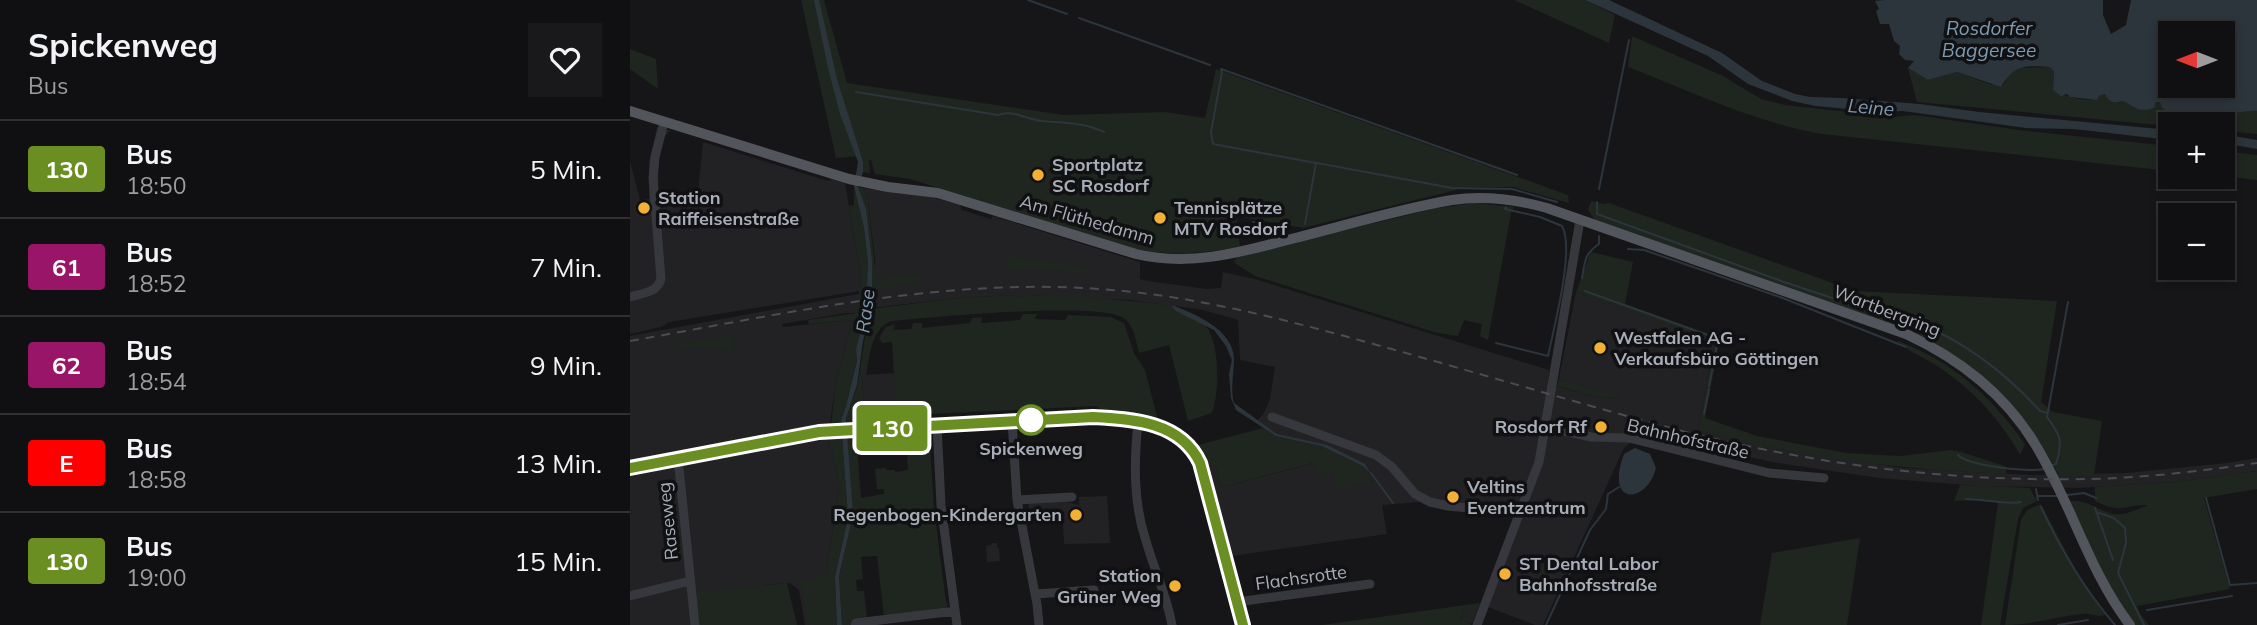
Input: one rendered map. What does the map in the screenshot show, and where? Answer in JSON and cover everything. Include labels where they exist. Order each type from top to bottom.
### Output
[{"type":"main road","name":"Am Flüthedamm","points":[[630,111],[849,179],[938,193],[1136,254],[1166,260],[1191,260],[1239,253],[1413,208],[1468,198],[1518,201],[1580,220]]},
{"type":"main road","name":"Wartbergring","points":[[1580,220],[1874,322],[1927,344],[1973,372],[2011,410],[2032,439],[2107,592],[2130,625]]},
{"type":"street","points":[[630,297],[653,291],[661,278],[653,178],[664,122]]},
{"type":"street","points":[[1477,625],[1539,462],[1580,220]]},
{"type":"street","points":[[630,468],[833,431],[1093,417],[1138,422],[1175,433],[1188,443],[1197,455],[1243,625]]},
{"type":"street","points":[[1272,417],[1376,455],[1392,467],[1415,494],[1435,504],[1520,513]]},
{"type":"street","points":[[1012,421],[1017,500],[1039,625]]},
{"type":"street","points":[[1138,422],[1135,465],[1138,510],[1172,625]]},
{"type":"street","points":[[937,425],[942,505],[957,625]]},
{"type":"street","name":"Bahnhofstraße","points":[[1546,426],[1591,437],[1629,439],[1769,474],[1824,478]]},
{"type":"street","name":"Raseweg","points":[[678,458],[695,625]]},
{"type":"street","points":[[1017,500],[1072,497]]},
{"type":"street","name":"Raseweg","points":[[630,596],[690,581]]},
{"type":"street","name":"Flachsrotte","points":[[1237,602],[1370,584]]},
{"type":"street","points":[[1035,594],[1094,590]]},
{"type":"street","points":[[855,625],[955,611]]},
{"type":"shaded area","points":[[801,0],[824,0],[847,83],[1064,115],[1165,112],[1205,118],[1216,69],[1568,195],[1569,203],[1513,187],[1468,187],[1303,228],[1236,216],[1240,247],[1189,253],[1138,250],[910,179],[875,174],[871,160],[870,173],[863,172],[861,156],[836,158]]},
{"type":"shaded area","points":[[1514,0],[1585,0],[1615,15],[1609,43]]},
{"type":"shaded area","points":[[1632,36],[1723,76],[1761,99],[1785,105],[1893,117],[1915,115],[2019,130],[2158,145],[2158,170],[1822,134],[1772,122],[1628,67]]},
{"type":"shaded area","points":[[630,49],[656,59],[658,89],[630,69]]},
{"type":"shaded area","points":[[2050,67],[2054,72],[2053,90],[2079,99],[2096,100],[2105,94],[2118,103],[2123,101],[2138,108],[2154,108],[2156,102],[2160,102],[2166,110],[2186,112],[2158,112],[2158,125],[1917,102],[1908,68],[1928,80],[1957,72],[1989,84],[2003,85],[2009,73],[2022,68]]},
{"type":"shaded area","points":[[2257,111],[2257,134],[2235,132],[2235,112],[2214,112]]},
{"type":"shaded area","points":[[657,127],[673,131],[663,139],[659,157],[658,198],[697,202],[703,142],[828,181],[833,179],[845,183],[861,276],[860,291],[669,322],[661,327],[630,334],[630,161],[640,200],[649,199],[649,162]]},
{"type":"shaded area","points":[[2235,152],[2257,155],[2257,180],[2235,177]]},
{"type":"shaded area","points":[[854,186],[864,228],[868,262],[866,310],[856,349],[857,361],[841,420],[848,518],[835,577],[837,625],[809,625],[802,587],[798,582],[817,580],[817,575],[826,574],[839,491],[828,437],[834,436],[834,425],[831,425],[836,382],[853,320],[809,324],[808,320],[857,313],[861,276],[849,206],[854,205]]},
{"type":"shaded area","points":[[858,187],[863,188],[868,200],[876,280],[924,274],[917,282],[872,292],[867,226]]},
{"type":"shaded area","points":[[863,188],[931,197],[960,205],[962,210],[991,219],[993,216],[1140,262],[1140,279],[1148,281],[1207,289],[1221,288],[1223,272],[1255,279],[1549,370],[1548,384],[1592,396],[1621,398],[1559,378],[1576,292],[1715,340],[1698,430],[1779,449],[1903,468],[2031,475],[2126,473],[2257,458],[2257,471],[2176,482],[2078,488],[1979,486],[1879,478],[1772,462],[1712,449],[1640,428],[1637,437],[1624,448],[1543,625],[1535,625],[1488,607],[1523,513],[1445,508],[1420,502],[1382,505],[1387,534],[1231,556],[1208,467],[1215,465],[1222,487],[1314,463],[1372,481],[1282,438],[1256,422],[1264,413],[1270,399],[1275,367],[1240,360],[1238,320],[1203,310],[1130,300],[1027,295],[959,298],[872,308],[857,313],[782,324],[783,327],[853,320],[836,382],[828,437],[839,491],[826,574],[830,625],[805,625],[799,590],[790,583],[764,585],[771,625],[630,625],[630,336],[874,291],[875,260],[868,200]]},
{"type":"shaded area","points":[[1591,201],[1609,203],[1855,291],[2057,301],[2041,402],[2053,412],[2102,421],[2094,475],[2059,475],[2038,439],[2010,404],[1954,355],[1595,220],[1588,210]]},
{"type":"shaded area","points":[[1475,203],[1514,207],[1488,340],[1480,336],[1482,324],[1464,320],[1458,336],[1437,333],[1255,276],[1234,261],[1240,255],[1437,208]]},
{"type":"shaded area","points":[[1591,252],[1633,262],[1625,304],[1720,338],[1705,418],[1757,436],[1846,453],[1900,456],[1951,450],[2005,466],[2007,474],[1851,461],[1774,448],[1698,430],[1715,341],[1576,292]]},
{"type":"shaded area","points":[[1009,256],[1080,266],[1095,275],[1053,270],[1004,270]]},
{"type":"shaded area","points":[[1016,295],[1089,297],[1171,305],[1198,319],[1210,333],[1216,355],[1217,380],[1212,413],[1188,421],[1169,345],[1139,353],[1133,330],[1125,319],[1110,314],[1051,310],[891,321],[879,330],[875,337],[866,375],[862,375],[864,417],[860,418],[860,424],[846,425],[857,387],[871,309],[959,298]]},
{"type":"shaded area","points":[[1023,314],[1037,314],[1035,319],[1065,320],[1068,315],[1111,317],[1124,323],[1134,353],[1145,370],[1156,420],[1105,413],[1096,406],[891,416],[891,411],[896,411],[892,342],[882,343],[879,338],[886,327],[895,324],[894,330],[911,329],[913,323],[922,323],[922,328],[970,323],[972,318],[982,317],[981,323],[1020,320]]},
{"type":"shaded area","points":[[733,335],[734,350],[664,347]]},
{"type":"shaded area","points":[[1898,341],[1936,359],[1985,396],[2025,444],[2020,455],[1998,422],[1972,393],[1942,369],[1908,350]]},
{"type":"shaded area","points":[[895,373],[897,411],[864,413],[862,375]]},
{"type":"shaded area","points":[[1559,378],[1624,398],[1592,396],[1557,386]]},
{"type":"shaded area","points":[[1263,428],[1282,438],[1327,448],[1363,466],[1372,481],[1337,490],[1333,472],[1317,475],[1313,463],[1222,487],[1215,465],[1208,467],[1198,445]]},
{"type":"shaded area","points":[[927,431],[934,508],[948,605],[884,617],[877,556],[861,557],[863,579],[856,580],[857,591],[864,591],[867,619],[842,625],[839,576],[853,515],[846,436],[856,436],[861,498],[884,494],[884,489],[877,489],[875,469],[886,468],[895,472],[908,470],[907,455],[904,455],[899,440],[892,440],[892,433]]},
{"type":"shaded area","points":[[2257,471],[2257,489],[2204,498],[2230,589],[2137,606],[2149,625],[2134,625],[2110,590],[2069,501],[2122,514],[2148,505],[2118,508],[2105,505],[2095,501],[2095,487],[2176,482]]},
{"type":"shaded area","points":[[1960,485],[2030,488],[2037,501],[2023,508],[2018,519],[2000,625],[1981,625],[1998,503],[1984,500],[1954,501]]},
{"type":"shaded area","name":"Regenbogen-Kindergarten","points":[[1107,496],[1110,543],[1064,544],[1063,522],[1043,523],[1043,501],[1063,501],[1079,505],[1079,497]]},
{"type":"shaded area","points":[[1043,501],[1043,523],[1025,523],[1024,516],[1030,515],[1028,502]]},
{"type":"shaded area","points":[[2041,504],[2081,580],[2105,615],[2083,614],[2005,625],[2021,520],[2027,510]]},
{"type":"shaded area","points":[[1860,538],[1847,625],[1760,625],[1772,553]]},
{"type":"shaded area","points":[[997,543],[1000,561],[987,562],[986,546]]},
{"type":"shaded area","points":[[787,583],[797,625],[699,625],[696,592]]},
{"type":"shaded area","points":[[1480,603],[1477,611],[1465,607],[1460,619],[1472,625],[1322,625]]},
{"type":"shaded area","points":[[1465,606],[1477,611],[1472,624],[1460,620]]},
{"type":"water","points":[[814,0],[819,0],[837,79],[863,162],[858,187],[866,209],[872,262],[871,309],[857,385],[846,419],[853,515],[839,576],[842,625],[837,625],[835,577],[848,518],[841,420],[857,361],[856,349],[866,310],[868,262],[864,228],[854,186],[858,162],[840,114]]},
{"type":"water","name":"Leine","points":[[1585,0],[1609,0],[1722,53],[1762,81],[1795,94],[2158,129],[2158,139],[2074,129],[2026,128],[1903,111],[1878,112],[1816,106],[1792,101],[1748,84],[1708,56]]},
{"type":"water","name":"Rosdorfer Baggersee","points":[[2103,0],[2103,15],[2111,34],[2126,25],[2131,0],[2257,0],[2257,111],[2186,112],[2166,110],[2160,102],[2156,102],[2154,108],[2144,110],[2123,101],[2112,102],[2105,94],[2097,100],[2070,97],[2067,94],[2061,96],[2053,90],[2054,72],[2050,67],[2034,66],[2016,70],[2001,87],[1957,72],[1928,80],[1908,68],[1914,61],[1905,60],[1899,54],[1900,46],[1894,41],[1889,24],[1880,24],[1876,11],[1879,9],[1875,1]]},
{"type":"water","points":[[2235,136],[2257,140],[2257,149],[2235,145]]},
{"type":"water","points":[[1171,305],[1211,324],[1227,339],[1234,359],[1234,403],[1277,434],[1327,445],[1365,464],[1371,474],[1363,466],[1322,446],[1276,436],[1236,410],[1231,398],[1229,374],[1232,360],[1226,346],[1214,330],[1176,311]]},
{"type":"water","points":[[1635,448],[1650,454],[1656,468],[1644,488],[1629,494],[1623,491],[1619,484],[1619,471],[1624,454]]},
{"type":"waterway","points":[[1028,0],[1067,14]]},
{"type":"waterway","points":[[1079,18],[1210,65]]},
{"type":"waterway","points":[[1599,189],[1629,40]]},
{"type":"waterway","points":[[1305,224],[1316,163],[1213,144],[1211,132],[1221,69],[1517,175]]},
{"type":"waterway","points":[[856,92],[998,115],[1009,113],[1037,120],[1081,125],[1104,132]]},
{"type":"waterway","points":[[1317,163],[1452,188],[1512,189],[1557,202]]},
{"type":"waterway","points":[[1597,202],[1597,214],[1784,282],[1944,335],[1983,359],[2007,378],[2040,411],[2048,413]]},
{"type":"waterway","points":[[1496,343],[1548,356],[1565,270],[1565,237],[1562,226],[1540,217],[1505,209],[1506,207]]},
{"type":"waterway","points":[[1253,222],[1287,229],[1287,233]]},
{"type":"waterway","points":[[1582,278],[1586,259],[1590,251],[1599,244],[1599,236]]},
{"type":"waterway","points":[[1628,249],[1644,250],[1780,297],[1906,347]]},
{"type":"waterway","points":[[1585,291],[1716,338],[1718,340],[1709,386]]},
{"type":"waterway","points":[[2053,465],[2056,464],[2060,444],[2047,417],[2068,302]]},
{"type":"waterway","points":[[1704,414],[1709,389]]},
{"type":"waterway","points":[[1958,455],[1973,462],[1999,467],[2044,469]]},
{"type":"waterway","points":[[1371,473],[1393,503]]},
{"type":"waterway","points":[[1546,625],[1590,530],[1606,509],[1608,494],[1619,487]]},
{"type":"waterway","points":[[2036,489],[2038,500]]},
{"type":"waterway","points":[[2067,495],[2084,493],[2096,498]]},
{"type":"waterway","points":[[2038,496],[2058,496]]},
{"type":"waterway","points":[[2206,498],[2230,585],[2257,583]]},
{"type":"waterway","points":[[1966,499],[2021,502]]},
{"type":"waterway","points":[[2041,507],[2074,569],[2115,625]]},
{"type":"waterway","points":[[2095,508],[2113,560]]},
{"type":"waterway","points":[[2096,512],[2114,518],[2125,528],[2126,543],[2118,573],[2144,625]]},
{"type":"waterway","points":[[2147,610],[2232,596]]},
{"type":"waterway","points":[[2058,625],[2088,620]]},
{"type":"railway","points":[[630,341],[912,294],[969,289],[1083,288],[1161,296],[1237,309],[1388,348],[1678,430],[1830,461],[1932,474],[2036,479],[2130,477],[2257,463]]},
{"type":"bus line","name":"130","points":[[630,468],[772,440],[834,431],[1093,417],[1159,426],[1182,438],[1197,455],[1207,483],[1243,625]]},
{"type":"place","name":"Sportplatz SC Rosdorf","points":[[1038,175]]},
{"type":"place","name":"Station Raiffeisenstraße","points":[[644,208]]},
{"type":"place","name":"Tennisplätze MTV Rosdorf","points":[[1160,218]]},
{"type":"place","name":"Westfalen AG - Verkaufsbüro Göttingen","points":[[1600,348]]},
{"type":"place","name":"Spickenweg","points":[[1031,420]]},
{"type":"place","name":"Rosdorf Rf","points":[[1601,427]]},
{"type":"place","name":"Veltins Eventzentrum","points":[[1453,497]]},
{"type":"place","name":"Regenbogen-Kindergarten","points":[[1076,515]]},
{"type":"place","name":"ST Dental Labor Bahnhofsstraße","points":[[1505,574]]},
{"type":"place","name":"Station Grüner Weg","points":[[1175,586]]},
{"type":"water label","name":"Rase","points":[[865,311]]}]
